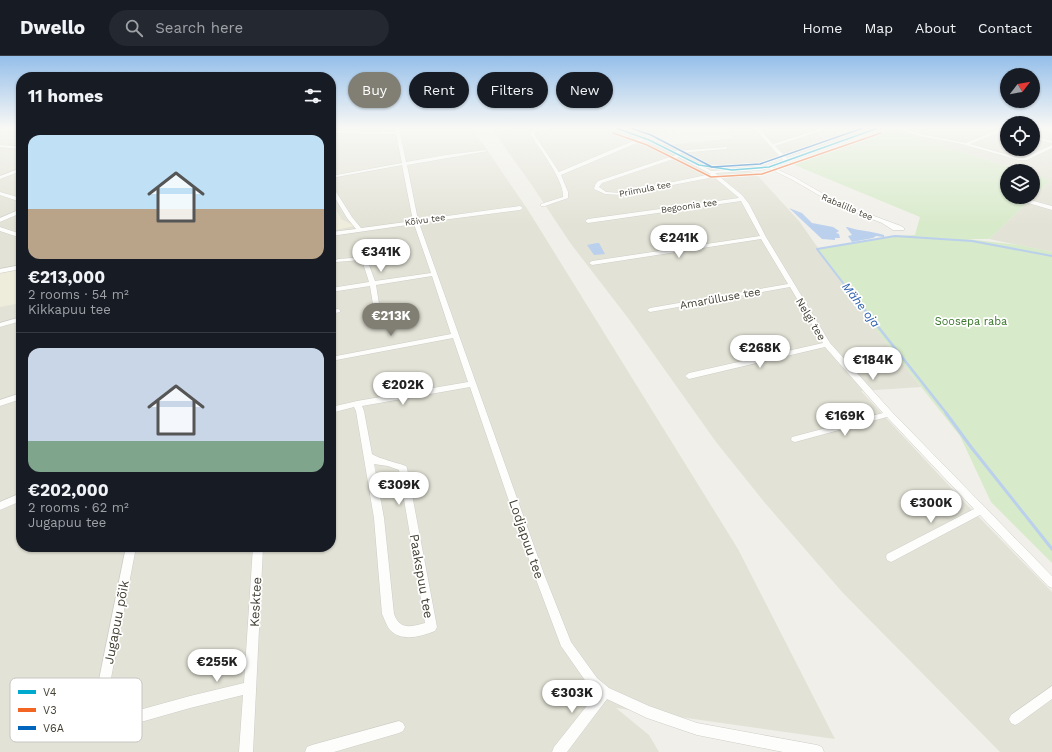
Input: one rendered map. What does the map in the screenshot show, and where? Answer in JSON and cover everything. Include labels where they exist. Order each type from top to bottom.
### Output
[{"type":"street","name":"Lodjapuu tee","points":[[405,160],[404,164],[416,222],[539,574],[567,646],[593,682],[605,692],[647,712],[697,729],[817,752]]},
{"type":"street","points":[[336,176],[426,160]]},
{"type":"street","points":[[543,205],[565,198],[566,192],[558,174],[549,160]]},
{"type":"street","points":[[558,174],[590,160]]},
{"type":"street","name":"Priimula tee","points":[[664,160],[600,182],[596,188],[605,193],[621,194],[713,174]]},
{"type":"street","name":"Nelgi tee","points":[[690,160],[713,174],[742,199],[826,344],[889,414],[1052,584]]},
{"type":"street","points":[[713,174],[732,170],[770,167],[786,160]]},
{"type":"street","points":[[699,165],[732,170]]},
{"type":"street","name":"Rabalille tee","points":[[770,167],[793,178],[840,206],[884,222]]},
{"type":"street","points":[[0,178],[16,171]]},
{"type":"street","points":[[0,193],[16,198]]},
{"type":"street","points":[[336,195],[350,218],[359,229]]},
{"type":"street","name":"Begoonia tee","points":[[588,220],[742,199]]},
{"type":"street","points":[[1037,204],[1052,208]]},
{"type":"street","name":"Kõivu tee","points":[[336,233],[520,208]]},
{"type":"street","points":[[0,220],[16,213]]},
{"type":"street","points":[[0,229],[16,234]]},
{"type":"street","points":[[592,263],[763,237]]},
{"type":"street","points":[[338,261],[364,258],[374,284],[378,316]]},
{"type":"street","points":[[0,272],[16,268]]},
{"type":"street","points":[[336,289],[435,274]]},
{"type":"street","name":"Amarülluse tee","points":[[650,310],[791,285]]},
{"type":"street","points":[[0,325],[16,320]]},
{"type":"street","points":[[336,358],[455,335]]},
{"type":"street","points":[[689,376],[826,344]]},
{"type":"street","points":[[336,409],[472,384]]},
{"type":"street","points":[[0,403],[16,398]]},
{"type":"street","name":"Paakspuu tee","points":[[357,404],[360,411],[379,518],[388,614],[391,625],[399,631],[408,633],[431,627],[403,468],[389,463],[373,460],[368,455]]},
{"type":"street","points":[[795,439],[889,414]]},
{"type":"street","points":[[0,506],[16,500]]},
{"type":"street","points":[[891,557],[981,510]]},
{"type":"street","name":"Jugapuu põik","points":[[105,678],[130,552]]},
{"type":"street","name":"Kesktee","points":[[246,752],[258,552]]},
{"type":"street","name":"Jugapuu põik","points":[[142,716],[190,702],[249,688]]},
{"type":"street","points":[[559,752],[605,692]]},
{"type":"street","points":[[1015,719],[1052,692]]},
{"type":"street","points":[[312,752],[399,727]]},
{"type":"shaded area","points":[[0,160],[16,160],[16,552],[336,552],[336,160],[494,160],[528,210],[738,549],[835,739],[616,708],[649,735],[659,752],[0,752]]},
{"type":"shaded area","points":[[514,160],[776,160],[760,166],[745,168],[759,177],[799,221],[874,327],[921,387],[861,391],[967,505],[1052,592],[1052,752],[1000,752],[843,593],[765,503],[716,442],[628,318],[571,244]]},
{"type":"shaded area","points":[[988,160],[1052,160],[1052,252],[989,239],[1026,204],[1040,204],[1040,190],[1051,180],[1040,176],[1040,164],[1000,164]]},
{"type":"shaded area","points":[[336,209],[341,219],[355,226],[336,230]]},
{"type":"shaded area","points":[[16,269],[16,304],[0,307],[0,273]]},
{"type":"green space","name":"Soosepa raba","points":[[802,160],[988,160],[1000,164],[1000,204],[1026,204],[989,239],[967,239],[1019,245],[1052,252],[1052,563],[991,502],[960,436],[874,327],[818,249],[895,236],[915,235],[920,217],[792,164]]},
{"type":"green space","name":"Soosepa raba","points":[[1040,176],[1051,180],[1040,190]]},
{"type":"water","points":[[789,208],[802,213],[812,223],[833,227],[839,231],[836,233],[839,234],[840,238],[835,238],[835,240],[822,239]]},
{"type":"water","points":[[846,227],[884,235],[884,237],[876,236],[873,238],[852,242],[848,236],[852,235]]},
{"type":"water","points":[[599,243],[605,254],[594,255],[587,245]]},
{"type":"waterway","name":"Mähe oja","points":[[853,296],[817,249],[895,236],[972,241],[1052,256]]},
{"type":"waterway","name":"Mähe oja","points":[[853,295],[947,414]]},
{"type":"waterway","name":"Mähe oja","points":[[946,413],[1052,549]]},
{"type":"transit line","name":"V3","points":[[678,160],[711,177],[762,174],[801,160]]},
{"type":"transit line","name":"V4","points":[[690,160],[699,165],[732,170],[769,167],[787,160]]},
{"type":"transit line","name":"V6A","points":[[700,160],[712,167],[760,164],[770,160]]}]
